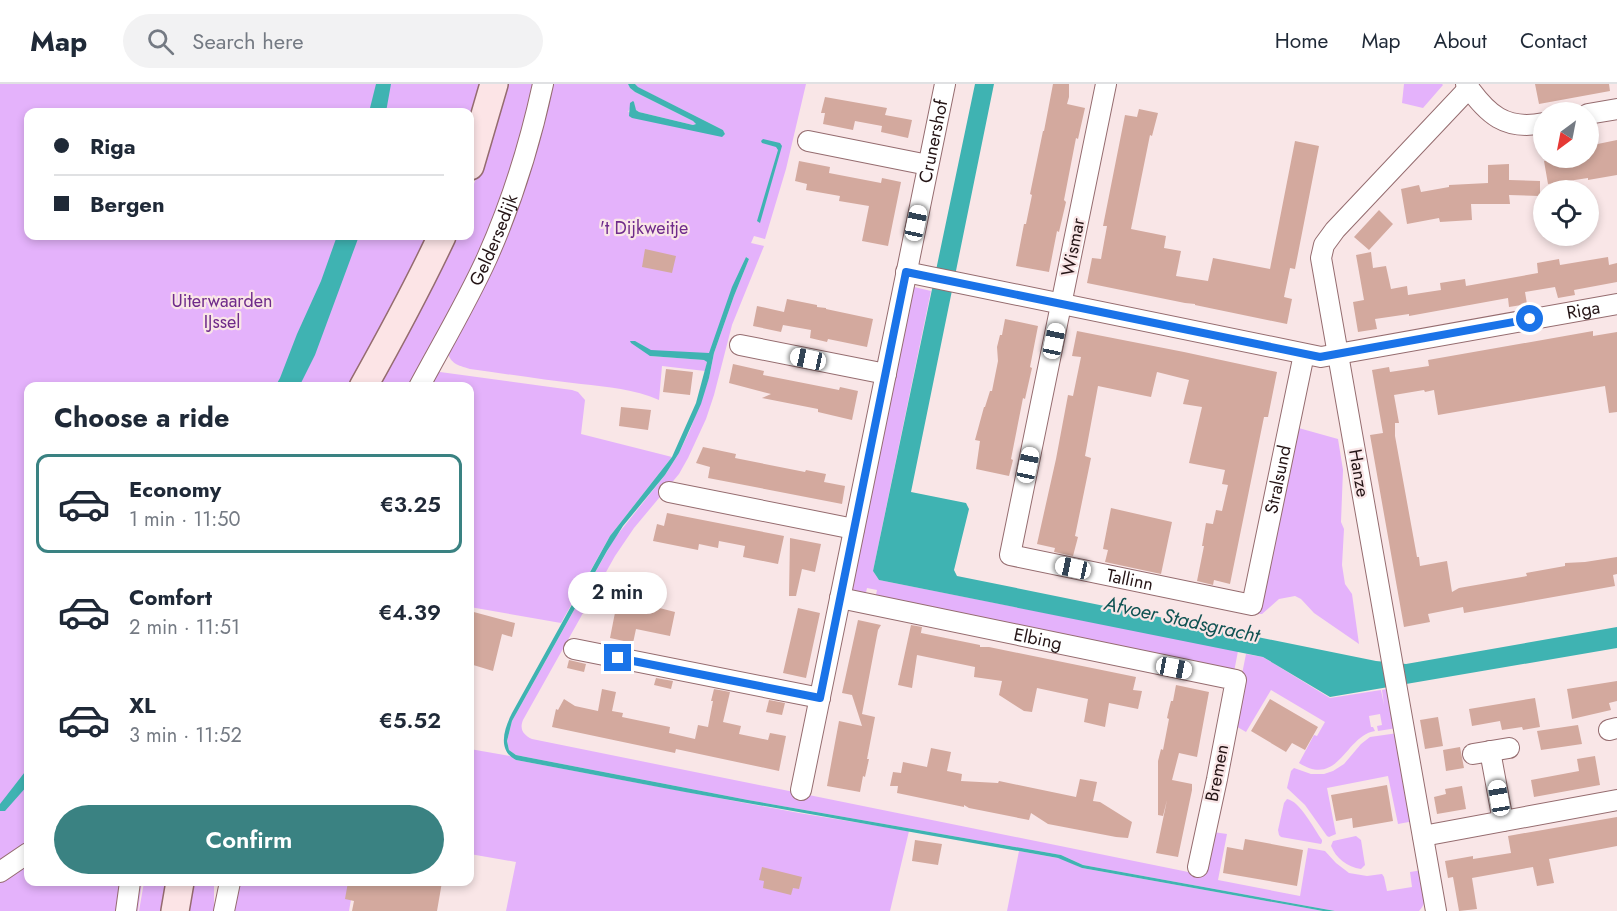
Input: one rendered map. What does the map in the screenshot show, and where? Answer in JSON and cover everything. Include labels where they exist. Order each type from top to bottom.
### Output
[{"type":"main road","points":[[474,152],[494,84]]},
{"type":"main road","points":[[366,382],[423,277],[440,240]]},
{"type":"main road","points":[[175,911],[179,886]]},
{"type":"street","name":"Geldersedijk","points":[[422,382],[470,292],[501,226],[524,160],[543,84]]},
{"type":"street","name":"Crunershof","points":[[801,790],[886,374],[912,273],[928,165],[945,84]]},
{"type":"street","name":"Wismar","points":[[1011,552],[1106,84]]},
{"type":"street","points":[[1468,86],[1482,105],[1494,116],[1521,126],[1533,124]]},
{"type":"street","name":"Hanze","points":[[1436,911],[1322,261],[1324,245],[1335,230],[1468,86]]},
{"type":"street","points":[[1599,112],[1617,109]]},
{"type":"street","points":[[808,141],[928,165]]},
{"type":"street","name":"Riga","points":[[912,273],[1320,357],[1617,304]]},
{"type":"street","points":[[740,345],[886,374]]},
{"type":"street","name":"Stralsund","points":[[1252,605],[1304,354]]},
{"type":"street","points":[[669,492],[854,529]]},
{"type":"street","name":"Tallinn","points":[[1011,552],[1010,555],[1252,605]]},
{"type":"street","name":"Elbing","points":[[840,598],[1236,680]]},
{"type":"street","points":[[574,649],[820,698]]},
{"type":"street","name":"Bremen","points":[[1198,867],[1236,680]]},
{"type":"street","points":[[1491,751],[1503,821]]},
{"type":"street","points":[[1423,836],[1617,800]]},
{"type":"street","points":[[0,872],[24,856]]},
{"type":"street","points":[[126,911],[129,886]]},
{"type":"street","points":[[218,886],[223,911]]},
{"type":"street","points":[[223,911],[229,886]]},
{"type":"green space","name":"Uiterwaarden IJssel","points":[[0,84],[482,84],[474,117],[474,108],[24,108],[24,240],[431,240],[354,382],[24,382],[24,886],[141,886],[138,911],[0,911]]},
{"type":"green space","points":[[504,84],[538,84],[495,226],[415,382],[376,382],[450,240],[474,240],[474,184],[490,139]]},
{"type":"green space","name":"'t Dijkweitje","points":[[550,84],[628,84],[635,92],[696,124],[639,112],[635,109],[634,102],[628,112],[725,134],[723,130],[635,84],[806,84],[786,169],[765,239],[754,236],[751,243],[764,246],[732,325],[706,419],[679,474],[634,528],[615,556],[523,720],[522,729],[525,734],[532,739],[1203,875],[1213,832],[1227,834],[1218,880],[1300,896],[1308,848],[1325,851],[1349,873],[1367,876],[1382,874],[1387,891],[1412,887],[1410,872],[1423,870],[1425,897],[1419,911],[1335,911],[1083,865],[1061,855],[748,800],[526,757],[516,755],[509,750],[507,741],[512,721],[614,539],[665,475],[679,453],[709,378],[714,353],[749,259],[746,257],[712,355],[650,356],[707,362],[705,371],[662,366],[659,400],[621,389],[470,369],[453,361],[447,351]]},
{"type":"green space","points":[[1404,84],[1443,85],[1423,108],[1402,103]]},
{"type":"green space","points":[[910,286],[931,291],[873,571],[879,580],[1238,651],[1234,672],[875,599],[877,590],[867,588],[865,597],[852,591],[850,587]]},
{"type":"green space","points":[[434,373],[578,392],[585,400],[581,434],[672,457],[610,536],[561,623],[474,608],[474,382],[429,382]]},
{"type":"green space","points":[[1295,427],[1338,439],[1343,470],[1342,565],[1345,584],[1352,594],[1359,644],[1314,613],[1295,596],[1279,599],[1262,614],[1257,614]]},
{"type":"green space","points":[[1246,654],[1263,657],[1330,698],[1381,690],[1384,705],[1382,690],[1390,688],[1397,728],[1378,731],[1377,726],[1382,725],[1380,714],[1369,716],[1371,727],[1375,731],[1356,742],[1333,765],[1324,769],[1313,769],[1299,763],[1314,735],[1317,736],[1325,722],[1271,690],[1246,732],[1234,725],[1245,675],[1242,674]]},
{"type":"green space","points":[[1398,733],[1414,821],[1398,824],[1388,776],[1327,788],[1336,834],[1327,836],[1305,805],[1287,788],[1291,771],[1294,768],[1311,774],[1324,774],[1333,771],[1344,764],[1370,737]]},
{"type":"green space","points":[[474,750],[510,756],[516,760],[799,813],[909,831],[890,911],[506,911],[516,862],[474,855]]},
{"type":"green space","points":[[1287,799],[1297,805],[1306,816],[1322,840],[1321,844],[1279,835],[1284,803]]},
{"type":"green space","points":[[1356,836],[1361,840],[1365,865],[1361,869],[1343,861],[1331,846],[1333,841]]},
{"type":"green space","points":[[1019,851],[1063,859],[1082,868],[1323,911],[1007,911]]},
{"type":"green space","points":[[143,886],[167,886],[163,911],[139,911]]},
{"type":"green space","points":[[189,886],[214,886],[214,911],[185,911]]},
{"type":"green space","points":[[235,886],[353,886],[349,911],[230,911]]},
{"type":"water","points":[[376,84],[391,84],[387,108],[370,108]]},
{"type":"water","points":[[628,84],[635,84],[723,130],[725,134],[722,137],[632,118],[629,116],[630,103],[633,101],[639,112],[696,124],[635,92]]},
{"type":"water","points":[[975,84],[994,84],[911,492],[966,503],[969,509],[954,570],[957,576],[1376,661],[1406,664],[1617,627],[1617,648],[1330,697],[1263,657],[879,580],[873,571]]},
{"type":"water","points":[[763,139],[780,143],[782,146],[760,223],[757,221],[778,150],[776,147],[762,143]]},
{"type":"water","points":[[336,240],[358,240],[315,355],[302,382],[278,382],[297,334],[321,281]]},
{"type":"water","points":[[746,257],[749,259],[714,353],[701,404],[679,453],[665,475],[623,526],[607,551],[512,721],[507,741],[509,750],[516,755],[526,757],[748,800],[1061,855],[1083,865],[1335,911],[1323,911],[1082,868],[1058,858],[685,792],[516,760],[510,756],[506,751],[504,739],[512,713],[610,536],[672,457],[696,403],[707,362],[650,356],[630,341],[635,341],[651,350],[709,353],[732,287]]},
{"type":"water","points":[[24,773],[24,790],[5,811],[0,811],[0,804]]},
{"type":"building","points":[[1053,84],[1069,84],[1067,104],[1085,108],[1078,139],[1076,138],[1064,200],[1066,202],[1059,232],[1057,231],[1049,272],[1016,266]]},
{"type":"building","points":[[1535,84],[1609,84],[1610,91],[1539,102]]},
{"type":"building","points":[[825,97],[887,108],[885,115],[912,120],[908,138],[881,132],[882,126],[855,121],[853,130],[823,124],[825,113],[821,113]]},
{"type":"building","points":[[1139,109],[1158,113],[1152,136],[1150,135],[1131,229],[1166,236],[1164,248],[1181,251],[1176,276],[1208,281],[1213,258],[1270,269],[1295,141],[1319,146],[1295,269],[1290,268],[1284,297],[1292,299],[1287,324],[1087,283],[1092,258],[1101,259],[1107,226],[1103,226],[1125,115],[1137,117]]},
{"type":"building","points":[[1617,140],[1617,175],[1588,180],[1588,178],[1547,180],[1545,168],[1599,168],[1599,144]]},
{"type":"building","points":[[799,161],[830,167],[829,173],[881,183],[882,178],[901,182],[888,246],[862,241],[869,206],[839,201],[840,196],[806,190],[807,184],[795,181]]},
{"type":"building","points":[[1509,164],[1509,180],[1533,181],[1533,196],[1509,195],[1510,204],[1471,204],[1472,220],[1440,222],[1439,218],[1407,224],[1401,189],[1419,185],[1421,192],[1449,187],[1449,185],[1488,183],[1488,165]]},
{"type":"building","points":[[1379,210],[1393,224],[1369,250],[1354,237]]},
{"type":"building","points":[[645,249],[676,256],[672,273],[642,267]]},
{"type":"building","points":[[1371,252],[1373,268],[1386,266],[1391,289],[1407,286],[1408,295],[1441,290],[1440,283],[1465,279],[1466,286],[1538,273],[1537,263],[1559,259],[1560,265],[1608,257],[1609,265],[1617,263],[1617,282],[1574,290],[1575,295],[1558,298],[1555,287],[1525,292],[1527,304],[1509,307],[1508,298],[1409,316],[1409,314],[1375,319],[1377,329],[1358,332],[1353,302],[1364,300],[1356,255]]},
{"type":"building","points":[[787,299],[873,319],[867,347],[828,339],[827,342],[810,338],[811,330],[783,325],[781,332],[753,326],[757,306],[784,312]]},
{"type":"building","points":[[1005,319],[1038,326],[1030,367],[1032,368],[1025,399],[1023,398],[1009,476],[976,469],[980,441],[975,440],[984,407],[992,391],[998,361],[997,347]]},
{"type":"building","points":[[1077,331],[1277,372],[1268,417],[1264,417],[1230,584],[1214,580],[1213,585],[1197,581],[1206,523],[1213,524],[1216,510],[1222,511],[1228,485],[1222,484],[1225,470],[1189,463],[1202,407],[1183,404],[1189,380],[1157,372],[1151,397],[1098,386],[1085,456],[1091,458],[1073,556],[1054,552],[1055,548],[1037,544],[1068,395],[1073,396],[1081,357],[1072,356]]},
{"type":"building","points":[[1593,331],[1593,336],[1617,332],[1617,412],[1609,413],[1605,386],[1438,415],[1434,390],[1425,392],[1424,390],[1394,395],[1399,423],[1395,423],[1395,436],[1420,566],[1447,561],[1452,592],[1459,588],[1527,576],[1526,573],[1565,566],[1565,563],[1617,557],[1617,574],[1613,575],[1615,586],[1464,613],[1463,607],[1428,614],[1430,622],[1404,627],[1370,435],[1383,433],[1372,370],[1389,367],[1390,372],[1429,366],[1428,360]]},
{"type":"building","points":[[733,364],[764,371],[763,375],[839,390],[840,387],[858,391],[852,420],[818,412],[818,409],[762,398],[771,394],[729,383]]},
{"type":"building","points":[[666,369],[693,372],[690,395],[663,392]]},
{"type":"building","points":[[621,407],[651,410],[648,430],[619,426]]},
{"type":"building","points":[[703,447],[736,454],[735,458],[826,474],[824,482],[845,486],[842,504],[708,478],[710,467],[696,463]]},
{"type":"building","points":[[1111,508],[1172,522],[1161,574],[1105,562],[1108,550],[1103,549]]},
{"type":"building","points":[[667,513],[784,536],[778,564],[743,557],[745,546],[719,541],[718,548],[699,544],[698,550],[653,541],[657,524],[664,526]]},
{"type":"building","points":[[790,538],[821,544],[815,572],[802,569],[796,596],[789,596]]},
{"type":"building","points":[[623,572],[646,577],[640,603],[675,612],[670,636],[636,629],[633,643],[610,638]]},
{"type":"building","points":[[798,608],[820,613],[806,678],[783,673]]},
{"type":"building","points":[[474,612],[515,623],[512,637],[502,634],[493,671],[474,665]]},
{"type":"building","points":[[858,620],[881,625],[878,630],[862,714],[875,717],[867,759],[869,759],[860,792],[827,786],[839,721],[862,726],[852,695],[842,693]]},
{"type":"building","points":[[911,625],[922,627],[920,638],[921,633],[980,645],[980,647],[1136,677],[1133,690],[1142,691],[1138,709],[1109,703],[1105,727],[1084,722],[1088,699],[1037,688],[1032,712],[1024,711],[999,695],[1002,681],[974,677],[975,667],[917,655],[912,688],[898,685]]},
{"type":"building","points":[[569,660],[586,664],[584,672],[567,668]]},
{"type":"building","points":[[656,678],[673,681],[671,689],[654,685]]},
{"type":"building","points":[[1617,681],[1617,701],[1609,703],[1611,710],[1572,719],[1567,689]]},
{"type":"building","points":[[1176,685],[1209,692],[1197,757],[1179,753],[1172,780],[1192,784],[1178,857],[1156,853],[1167,800],[1163,816],[1158,815],[1158,761],[1161,749],[1163,750],[1169,719],[1167,718]]},
{"type":"building","points":[[602,689],[616,692],[612,711],[623,713],[622,717],[670,727],[669,733],[695,739],[698,725],[708,727],[714,689],[730,692],[723,722],[741,726],[739,734],[768,740],[770,733],[786,736],[779,771],[676,749],[675,753],[552,727],[556,709],[558,710],[564,699],[575,706],[598,711]]},
{"type":"building","points":[[1535,698],[1540,727],[1502,730],[1500,721],[1472,726],[1469,709]]},
{"type":"building","points":[[1270,699],[1318,727],[1305,750],[1292,743],[1286,752],[1251,731]]},
{"type":"building","points":[[769,700],[785,703],[782,715],[766,712]]},
{"type":"building","points":[[1438,717],[1443,746],[1425,749],[1420,720]]},
{"type":"building","points":[[1578,725],[1582,744],[1541,750],[1537,731]]},
{"type":"building","points":[[1460,747],[1464,768],[1446,771],[1443,750]]},
{"type":"building","points":[[931,748],[951,752],[947,771],[962,774],[961,781],[998,783],[999,781],[1076,797],[1080,779],[1097,782],[1093,801],[1100,802],[1132,822],[1128,838],[1048,824],[1031,813],[1029,820],[897,793],[898,786],[890,786],[893,772],[901,773],[903,762],[927,767]]},
{"type":"building","points":[[1595,756],[1600,785],[1534,797],[1531,780],[1579,771],[1577,759]]},
{"type":"building","points":[[1387,785],[1393,821],[1353,828],[1352,818],[1336,821],[1331,795]]},
{"type":"building","points":[[1462,786],[1466,809],[1437,814],[1434,797],[1446,794],[1445,789]]},
{"type":"building","points":[[1617,817],[1617,846],[1549,859],[1554,883],[1537,886],[1533,867],[1472,878],[1477,909],[1459,911],[1453,877],[1448,878],[1445,861],[1511,853],[1508,836]]},
{"type":"building","points":[[1245,839],[1303,850],[1297,886],[1223,873],[1227,847],[1243,850]]},
{"type":"building","points":[[915,840],[942,844],[938,865],[912,861]]},
{"type":"building","points":[[762,867],[802,877],[799,889],[793,888],[791,895],[763,888],[764,881],[759,880]]},
{"type":"building","points":[[347,886],[441,886],[437,911],[352,911],[354,901],[345,899]]},
{"type":"route","points":[[618,658],[820,698],[906,272],[1320,357],[1530,319]]},
{"type":"water label","name":"Afvoer Stadsgracht","points":[[1182,619]]}]
